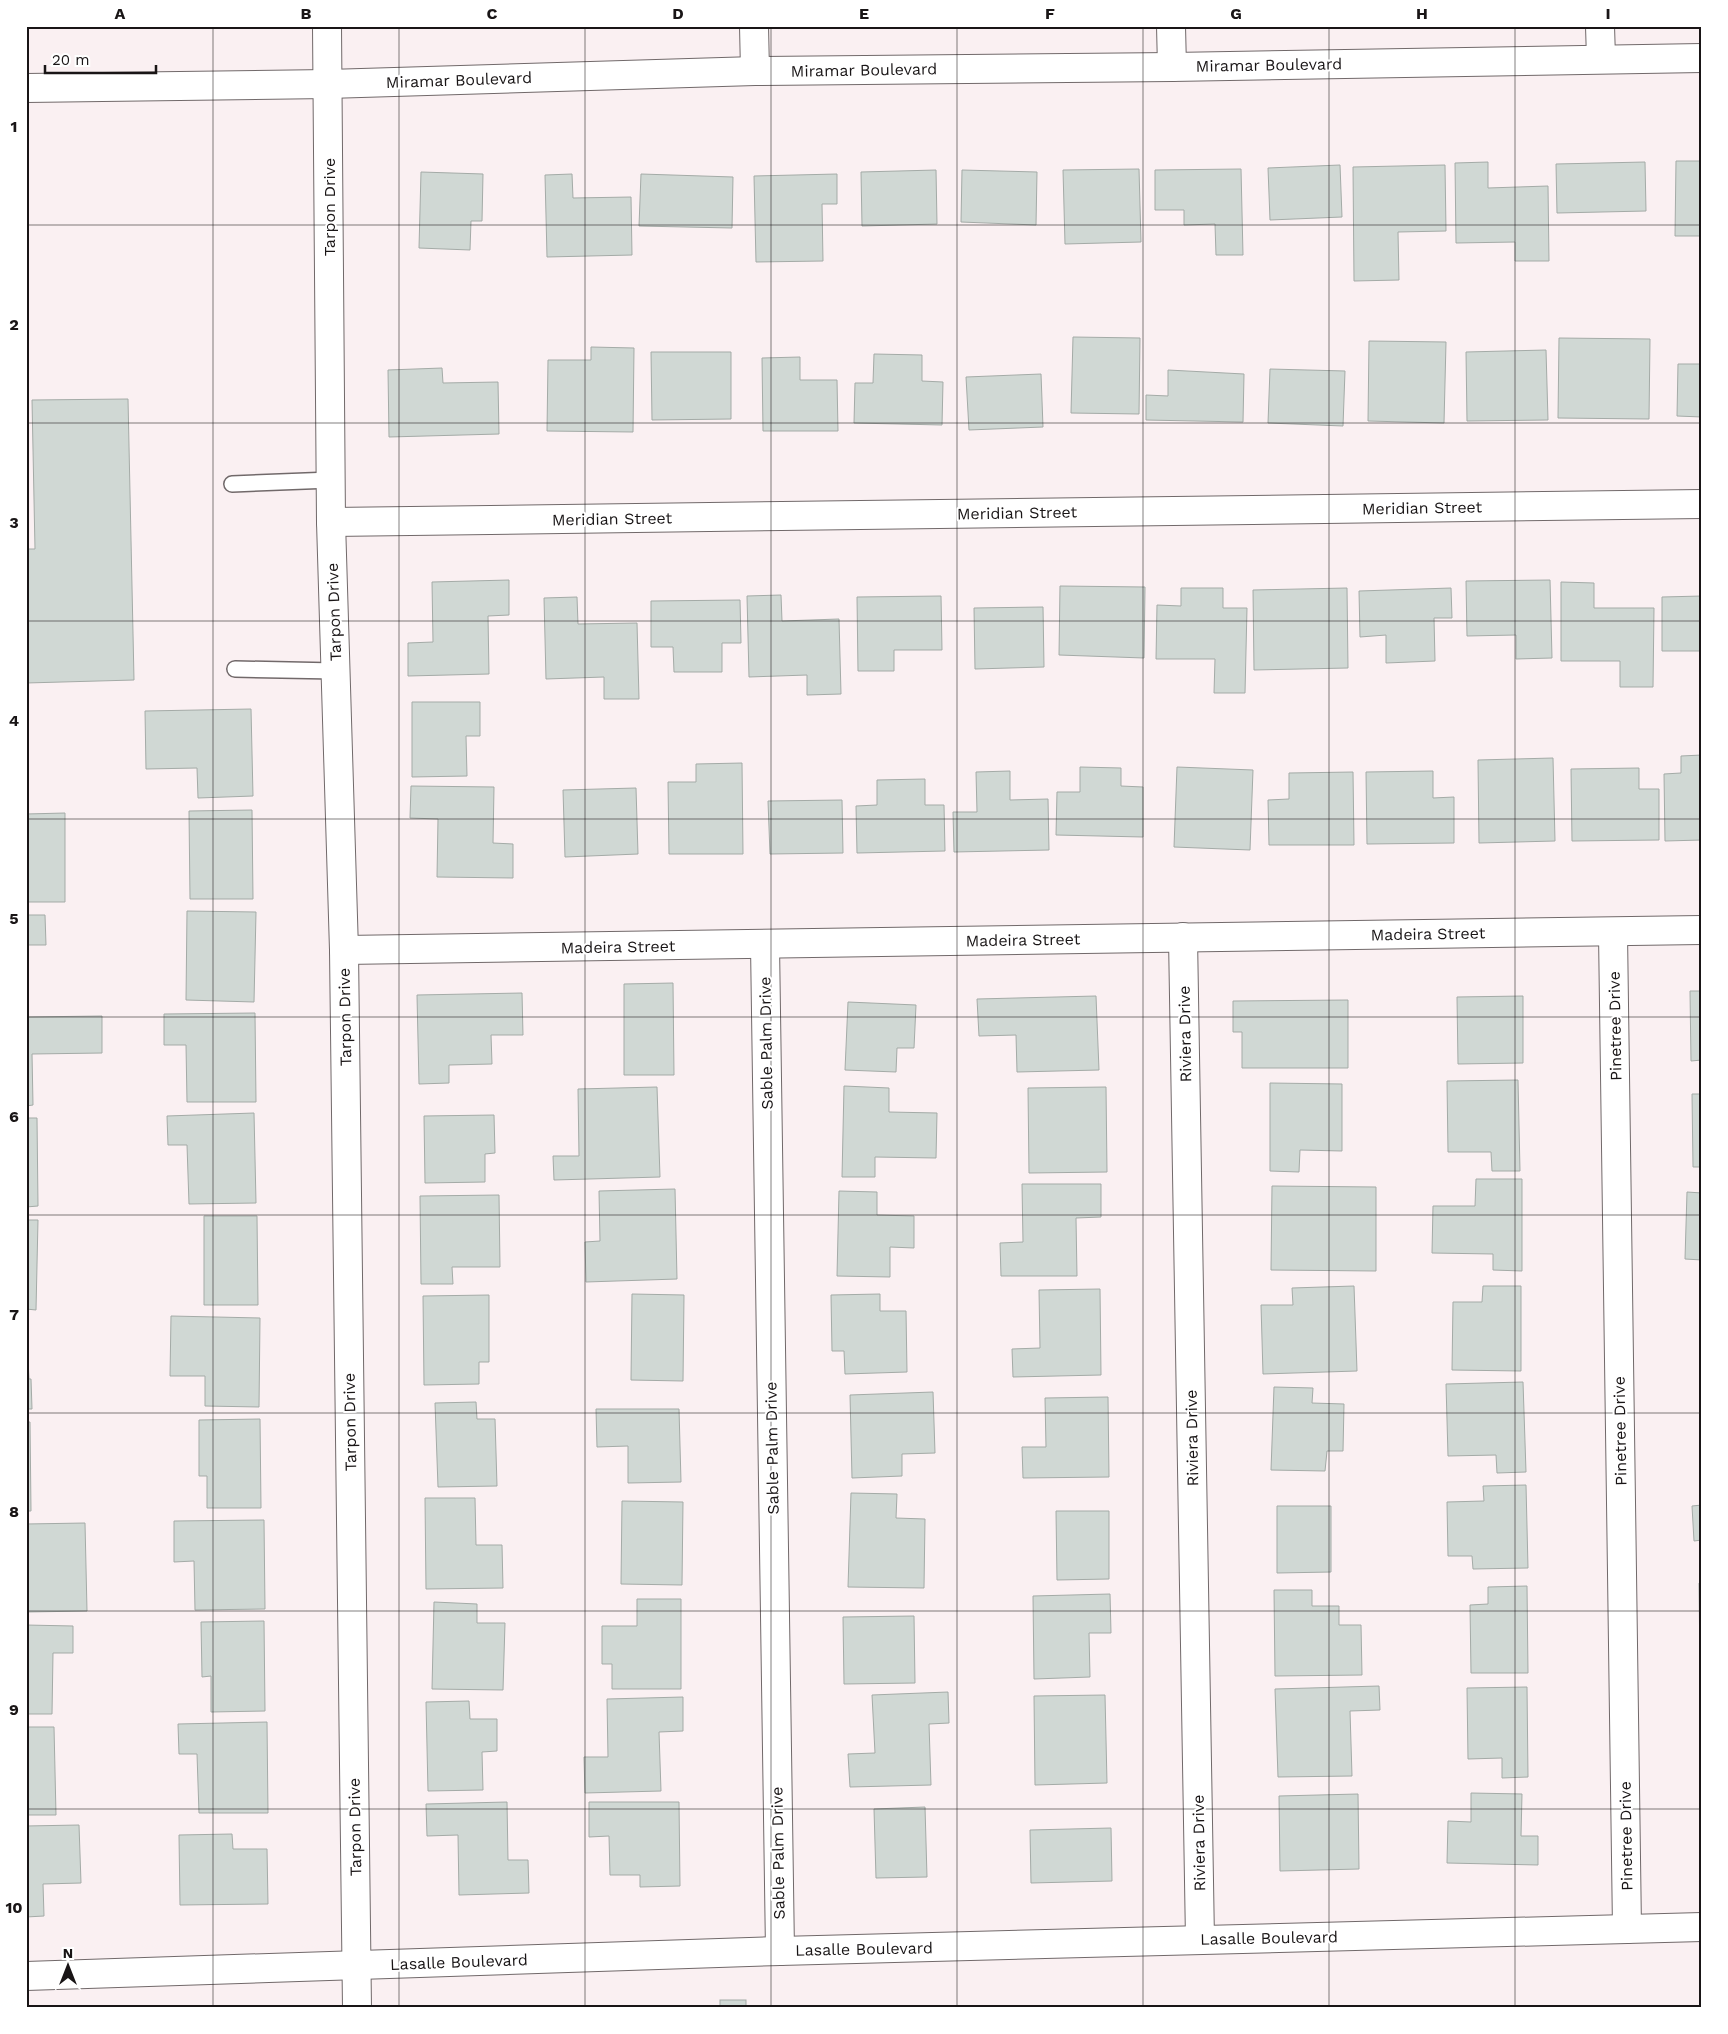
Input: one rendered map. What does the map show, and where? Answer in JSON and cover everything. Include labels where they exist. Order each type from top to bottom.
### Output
[{"type":"street","name":"Tarpon Drive","points":[[327,26],[331,480],[344,950],[357,2008]]},
{"type":"street","points":[[754,26],[754,71]]},
{"type":"street","points":[[1172,26],[1172,67]]},
{"type":"street","points":[[1600,26],[1601,58]]},
{"type":"street","name":"Miramar Boulevard","points":[[26,88],[328,84],[754,71],[1172,67],[1601,58],[1702,58]]},
{"type":"street","name":"Meridian Street","points":[[332,522],[1702,504]]},
{"type":"street","name":"Madeira Street","points":[[344,950],[1702,930]]},
{"type":"street","name":"Pinetree Drive","points":[[1614,932],[1627,1929]]},
{"type":"street","name":"Riviera Drive","points":[[1183,937],[1200,1940]]},
{"type":"street","name":"Sable Palm Drive","points":[[764,945],[780,1951]]},
{"type":"street","name":"Lasalle Boulevard","points":[[26,1976],[780,1951],[1702,1927]]},
{"type":"lane","points":[[232,484],[331,480]]},
{"type":"lane","points":[[235,669],[336,670]]},
{"type":"building","points":[[1676,161],[1702,161],[1702,236],[1675,236]]},
{"type":"building","points":[[1488,162],[1488,188],[1548,186],[1549,261],[1515,261],[1515,242],[1456,243],[1455,163]]},
{"type":"building","points":[[1645,162],[1646,211],[1557,213],[1556,164]]},
{"type":"building","points":[[1340,165],[1342,217],[1270,220],[1268,168]]},
{"type":"building","points":[[1445,165],[1446,231],[1398,232],[1399,280],[1354,281],[1353,167]]},
{"type":"building","points":[[1139,169],[1141,242],[1065,244],[1063,170]]},
{"type":"building","points":[[1241,169],[1243,255],[1216,255],[1215,224],[1184,225],[1184,210],[1155,210],[1155,170]]},
{"type":"building","points":[[936,170],[937,224],[862,226],[861,172]]},
{"type":"building","points":[[962,170],[1037,172],[1036,225],[961,222]]},
{"type":"building","points":[[421,172],[483,174],[482,221],[471,221],[470,250],[419,248]]},
{"type":"building","points":[[572,174],[573,198],[631,197],[632,255],[547,257],[545,175]]},
{"type":"building","points":[[641,174],[733,177],[732,228],[639,226]]},
{"type":"building","points":[[837,174],[837,204],[822,204],[823,261],[756,262],[754,176]]},
{"type":"building","points":[[1073,337],[1140,338],[1139,414],[1071,413]]},
{"type":"building","points":[[1559,338],[1650,339],[1649,419],[1558,418]]},
{"type":"building","points":[[1369,341],[1446,342],[1444,423],[1368,421]]},
{"type":"building","points":[[591,347],[634,348],[633,432],[547,431],[548,360],[591,360]]},
{"type":"building","points":[[1546,350],[1548,420],[1467,421],[1466,352]]},
{"type":"building","points":[[651,352],[731,352],[731,419],[652,420]]},
{"type":"building","points":[[874,354],[922,355],[922,381],[943,382],[942,425],[854,423],[855,383],[873,383]]},
{"type":"building","points":[[800,357],[800,380],[837,380],[838,431],[763,431],[762,358]]},
{"type":"building","points":[[1678,364],[1702,364],[1702,417],[1677,416]]},
{"type":"building","points":[[442,368],[443,383],[498,382],[499,434],[389,437],[388,370]]},
{"type":"building","points":[[1270,369],[1345,371],[1343,426],[1268,423]]},
{"type":"building","points":[[1168,370],[1244,374],[1243,422],[1146,420],[1146,395],[1168,396]]},
{"type":"building","points":[[1041,374],[1043,427],[969,430],[966,377]]},
{"type":"building","points":[[128,399],[134,680],[26,683],[26,549],[35,549],[32,400]]},
{"type":"building","points":[[509,580],[509,615],[488,616],[489,674],[408,676],[408,643],[433,642],[432,582]]},
{"type":"building","points":[[1550,580],[1552,658],[1516,659],[1516,635],[1467,636],[1466,581]]},
{"type":"building","points":[[1561,582],[1594,583],[1594,608],[1654,608],[1653,687],[1620,687],[1620,661],[1561,661]]},
{"type":"building","points":[[1060,586],[1145,587],[1144,658],[1059,655]]},
{"type":"building","points":[[1181,588],[1223,588],[1223,608],[1247,608],[1245,693],[1214,693],[1215,659],[1156,659],[1157,605],[1181,606]]},
{"type":"building","points":[[1347,588],[1348,668],[1254,670],[1253,590]]},
{"type":"building","points":[[1451,588],[1452,618],[1434,618],[1435,661],[1386,663],[1386,635],[1360,637],[1359,591]]},
{"type":"building","points":[[781,595],[782,621],[839,619],[841,694],[807,695],[807,675],[749,677],[747,596]]},
{"type":"building","points":[[941,596],[942,650],[894,650],[894,671],[858,671],[857,597]]},
{"type":"building","points":[[1702,596],[1702,651],[1662,651],[1662,597]]},
{"type":"building","points":[[577,597],[578,624],[637,623],[639,699],[604,699],[604,677],[546,679],[544,598]]},
{"type":"building","points":[[740,600],[741,643],[722,643],[722,672],[674,672],[673,647],[651,647],[651,601]]},
{"type":"building","points":[[1043,607],[1044,667],[975,669],[974,608]]},
{"type":"building","points":[[412,702],[480,702],[480,736],[466,736],[467,776],[412,777]]},
{"type":"building","points":[[251,709],[253,796],[198,798],[197,768],[146,769],[145,711]]},
{"type":"building","points":[[1702,755],[1702,840],[1665,841],[1664,774],[1681,773],[1681,756]]},
{"type":"building","points":[[1553,758],[1555,841],[1479,843],[1478,760]]},
{"type":"building","points":[[742,763],[743,854],[669,854],[668,782],[696,782],[696,764]]},
{"type":"building","points":[[1080,767],[1121,768],[1121,786],[1143,787],[1143,837],[1056,835],[1057,792],[1080,792]]},
{"type":"building","points":[[1177,767],[1253,770],[1250,850],[1174,847]]},
{"type":"building","points":[[1639,768],[1639,789],[1659,789],[1659,840],[1572,841],[1571,769]]},
{"type":"building","points":[[1010,771],[1010,800],[1048,799],[1049,850],[954,852],[953,812],[977,812],[976,772]]},
{"type":"building","points":[[1433,771],[1433,798],[1454,797],[1454,843],[1367,844],[1366,772]]},
{"type":"building","points":[[1353,772],[1354,845],[1269,845],[1268,800],[1289,799],[1289,773]]},
{"type":"building","points":[[925,779],[925,805],[944,805],[945,851],[857,853],[856,806],[877,805],[877,780]]},
{"type":"building","points":[[411,786],[494,787],[493,843],[513,844],[513,878],[437,877],[438,819],[410,818]]},
{"type":"building","points":[[636,788],[638,854],[565,857],[563,790]]},
{"type":"building","points":[[842,800],[843,853],[770,854],[768,801]]},
{"type":"building","points":[[252,810],[253,899],[190,899],[189,811]]},
{"type":"building","points":[[65,813],[65,902],[26,902],[26,814]]},
{"type":"building","points":[[187,911],[256,912],[254,1002],[186,1000]]},
{"type":"building","points":[[26,915],[45,915],[46,945],[28,945],[28,1004],[26,1004]]},
{"type":"building","points":[[673,983],[674,1075],[624,1075],[624,984]]},
{"type":"building","points":[[1690,991],[1702,991],[1702,1060],[1691,1061]]},
{"type":"building","points":[[522,993],[523,1035],[491,1035],[492,1064],[449,1065],[449,1083],[419,1084],[417,995]]},
{"type":"building","points":[[1096,996],[1099,1070],[1017,1072],[1016,1035],[979,1036],[977,999]]},
{"type":"building","points":[[1523,996],[1523,1063],[1458,1064],[1457,997]]},
{"type":"building","points":[[1348,1000],[1348,1068],[1242,1068],[1242,1032],[1233,1032],[1233,1001]]},
{"type":"building","points":[[848,1002],[916,1005],[914,1048],[897,1048],[896,1072],[845,1070]]},
{"type":"building","points":[[255,1013],[256,1102],[187,1102],[186,1045],[164,1045],[164,1014]]},
{"type":"building","points":[[102,1016],[102,1053],[32,1054],[33,1105],[26,1106],[26,1017]]},
{"type":"building","points":[[1518,1080],[1520,1171],[1492,1171],[1491,1152],[1448,1152],[1447,1081]]},
{"type":"building","points":[[1270,1083],[1342,1084],[1342,1151],[1300,1150],[1299,1172],[1270,1171]]},
{"type":"building","points":[[844,1086],[889,1088],[889,1112],[937,1113],[936,1158],[875,1157],[875,1177],[842,1177]]},
{"type":"building","points":[[657,1087],[660,1177],[554,1180],[553,1156],[579,1156],[578,1089]]},
{"type":"building","points":[[1106,1087],[1107,1172],[1029,1173],[1028,1088]]},
{"type":"building","points":[[1692,1094],[1702,1094],[1702,1167],[1693,1167]]},
{"type":"building","points":[[254,1113],[256,1203],[189,1204],[187,1145],[168,1145],[167,1116]]},
{"type":"building","points":[[494,1115],[495,1153],[485,1154],[485,1182],[425,1183],[424,1116]]},
{"type":"building","points":[[26,1118],[37,1118],[38,1206],[26,1207]]},
{"type":"building","points":[[1476,1179],[1522,1179],[1522,1271],[1493,1270],[1493,1254],[1432,1253],[1433,1206],[1475,1206]]},
{"type":"building","points":[[1022,1184],[1101,1184],[1101,1217],[1076,1218],[1077,1276],[1001,1276],[1000,1243],[1023,1242]]},
{"type":"building","points":[[1272,1186],[1376,1187],[1376,1271],[1271,1270]]},
{"type":"building","points":[[675,1189],[677,1279],[586,1282],[585,1242],[600,1241],[599,1191]]},
{"type":"building","points":[[839,1191],[877,1192],[877,1215],[914,1216],[914,1248],[890,1247],[890,1277],[837,1276]]},
{"type":"building","points":[[1687,1192],[1702,1193],[1702,1260],[1685,1259]]},
{"type":"building","points":[[499,1195],[500,1267],[452,1267],[453,1284],[421,1284],[420,1196]]},
{"type":"building","points":[[204,1216],[257,1216],[258,1305],[204,1305]]},
{"type":"building","points":[[26,1220],[38,1220],[36,1310],[26,1309]]},
{"type":"building","points":[[1354,1286],[1357,1371],[1263,1374],[1261,1305],[1293,1305],[1292,1288]]},
{"type":"building","points":[[1483,1286],[1521,1286],[1521,1371],[1452,1370],[1453,1302],[1482,1302]]},
{"type":"building","points":[[1100,1289],[1101,1375],[1013,1377],[1012,1349],[1040,1348],[1039,1290]]},
{"type":"building","points":[[632,1294],[684,1295],[683,1381],[631,1380]]},
{"type":"building","points":[[880,1294],[880,1311],[906,1311],[907,1372],[845,1374],[844,1351],[832,1351],[831,1295]]},
{"type":"building","points":[[489,1295],[489,1362],[479,1362],[479,1384],[424,1385],[423,1296]]},
{"type":"building","points":[[171,1316],[260,1318],[259,1407],[205,1406],[205,1376],[170,1376]]},
{"type":"building","points":[[26,1321],[29,1379],[31,1379],[32,1409],[26,1409]]},
{"type":"building","points":[[1523,1382],[1526,1472],[1497,1473],[1496,1455],[1448,1456],[1446,1384]]},
{"type":"building","points":[[1274,1387],[1313,1388],[1312,1403],[1344,1404],[1343,1451],[1327,1451],[1325,1471],[1271,1470]]},
{"type":"building","points":[[933,1392],[935,1453],[902,1454],[902,1476],[852,1478],[850,1395]]},
{"type":"building","points":[[1108,1397],[1109,1477],[1023,1478],[1022,1447],[1046,1447],[1045,1398]]},
{"type":"building","points":[[476,1402],[477,1419],[495,1419],[497,1486],[438,1487],[435,1403]]},
{"type":"building","points":[[596,1409],[679,1409],[681,1482],[628,1483],[628,1446],[597,1447]]},
{"type":"building","points":[[260,1419],[261,1508],[207,1508],[207,1476],[199,1476],[199,1420]]},
{"type":"building","points":[[26,1422],[30,1422],[31,1511],[26,1511]]},
{"type":"building","points":[[1526,1485],[1528,1568],[1473,1569],[1472,1556],[1448,1556],[1447,1502],[1484,1501],[1483,1486]]},
{"type":"building","points":[[851,1493],[897,1494],[896,1518],[925,1519],[924,1588],[848,1587]]},
{"type":"building","points":[[425,1498],[475,1498],[476,1545],[502,1545],[503,1588],[426,1589]]},
{"type":"building","points":[[622,1501],[683,1502],[682,1585],[621,1584]]},
{"type":"building","points":[[1702,1505],[1702,1540],[1694,1541],[1692,1506]]},
{"type":"building","points":[[1277,1506],[1331,1506],[1331,1572],[1277,1573]]},
{"type":"building","points":[[1056,1511],[1109,1511],[1109,1579],[1057,1580]]},
{"type":"building","points":[[264,1520],[265,1609],[195,1610],[194,1561],[174,1562],[174,1521]]},
{"type":"building","points":[[85,1523],[87,1611],[26,1612],[26,1524]]},
{"type":"building","points":[[1699,1583],[1702,1583],[1702,1668],[1700,1668]]},
{"type":"building","points":[[1527,1586],[1528,1673],[1471,1673],[1470,1605],[1488,1604],[1488,1587]]},
{"type":"building","points":[[1274,1590],[1312,1590],[1312,1606],[1339,1606],[1339,1625],[1361,1625],[1362,1675],[1275,1676]]},
{"type":"building","points":[[1110,1594],[1111,1633],[1089,1633],[1090,1677],[1034,1679],[1033,1596]]},
{"type":"building","points":[[637,1599],[681,1599],[681,1689],[612,1689],[612,1664],[602,1664],[602,1626],[637,1626]]},
{"type":"building","points":[[434,1602],[477,1604],[477,1623],[505,1623],[503,1690],[432,1689]]},
{"type":"building","points":[[914,1616],[915,1683],[844,1684],[843,1617]]},
{"type":"building","points":[[264,1621],[265,1711],[211,1712],[211,1676],[202,1677],[201,1622]]},
{"type":"building","points":[[26,1625],[73,1626],[73,1653],[53,1653],[52,1714],[26,1714]]},
{"type":"building","points":[[1379,1686],[1380,1710],[1350,1711],[1352,1776],[1278,1777],[1275,1689]]},
{"type":"building","points":[[1527,1687],[1528,1777],[1502,1778],[1502,1758],[1468,1759],[1467,1688]]},
{"type":"building","points":[[948,1692],[949,1723],[929,1724],[931,1785],[850,1787],[848,1754],[875,1753],[872,1695]]},
{"type":"building","points":[[1105,1695],[1107,1783],[1035,1785],[1034,1696]]},
{"type":"building","points":[[683,1697],[683,1731],[659,1732],[661,1791],[585,1793],[584,1757],[608,1757],[607,1699]]},
{"type":"building","points":[[469,1701],[470,1719],[497,1719],[497,1751],[482,1752],[483,1790],[428,1791],[426,1702]]},
{"type":"building","points":[[267,1722],[268,1813],[199,1813],[197,1754],[179,1754],[178,1724]]},
{"type":"building","points":[[26,1727],[54,1727],[56,1815],[26,1815]]},
{"type":"building","points":[[1471,1793],[1522,1794],[1521,1836],[1538,1836],[1538,1865],[1447,1863],[1448,1821],[1471,1822]]},
{"type":"building","points":[[1358,1794],[1359,1869],[1280,1871],[1279,1796]]},
{"type":"building","points":[[507,1802],[508,1860],[528,1860],[529,1893],[459,1895],[458,1835],[427,1836],[426,1804]]},
{"type":"building","points":[[589,1802],[679,1802],[680,1886],[640,1887],[640,1875],[610,1875],[609,1836],[589,1837]]},
{"type":"building","points":[[925,1807],[927,1877],[876,1878],[874,1809]]},
{"type":"building","points":[[79,1825],[81,1883],[43,1884],[44,1916],[26,1917],[26,1826]]},
{"type":"building","points":[[1111,1828],[1112,1881],[1031,1883],[1030,1830]]},
{"type":"building","points":[[232,1834],[233,1849],[267,1849],[268,1904],[180,1905],[179,1835]]},
{"type":"building","points":[[720,2000],[746,2000],[746,2008],[720,2008]]}]
